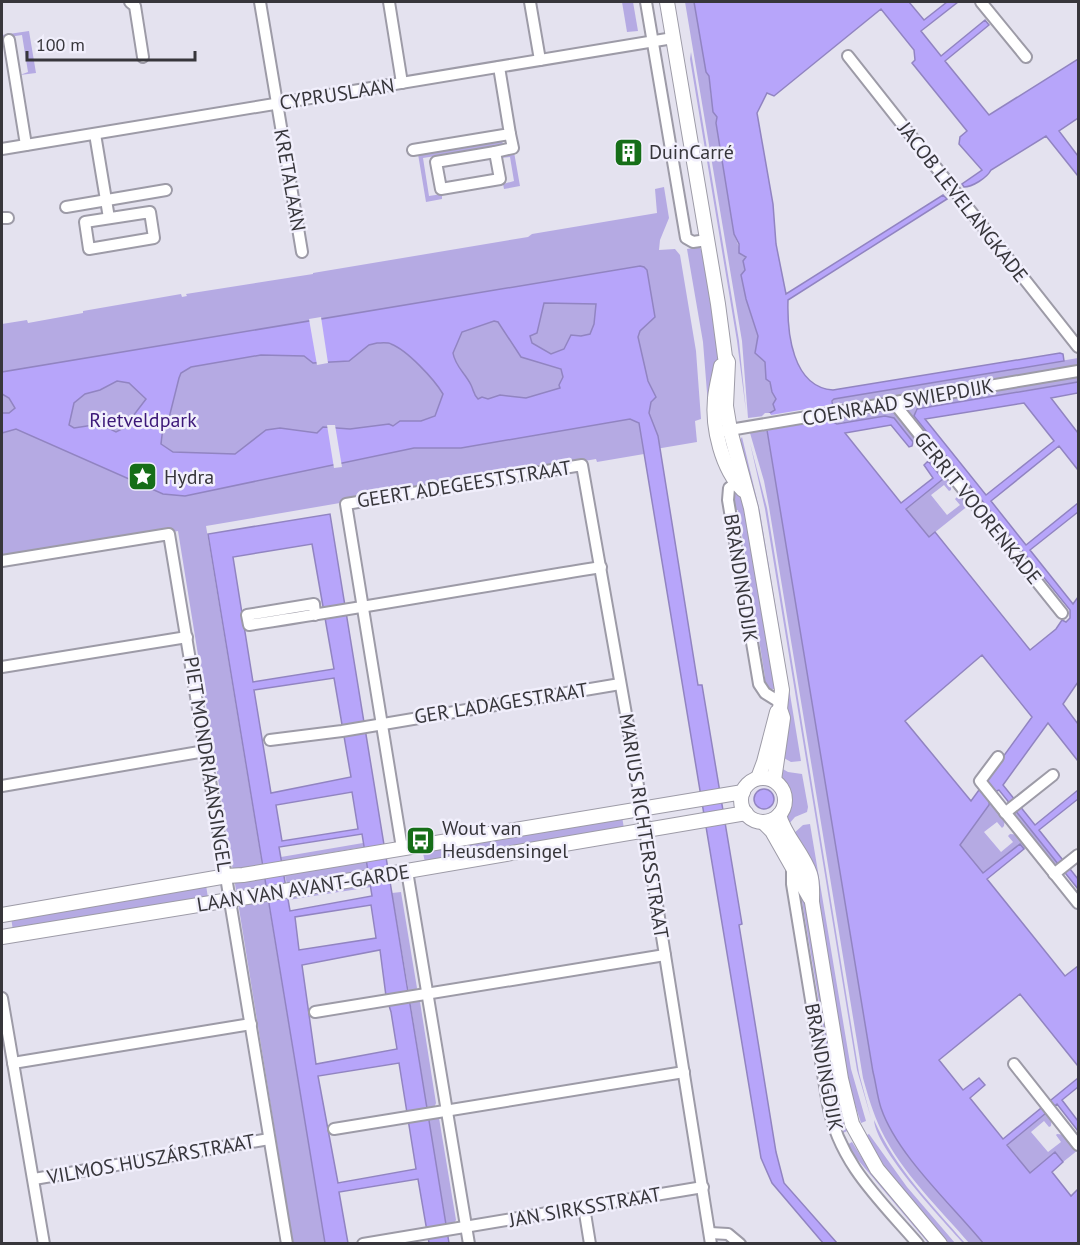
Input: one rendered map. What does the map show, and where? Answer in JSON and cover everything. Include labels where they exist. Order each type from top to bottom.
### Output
[{"type":"street","points":[[130,2],[135,6],[143,57]]},
{"type":"street","name":"KRETALAAN","points":[[260,2],[302,252]]},
{"type":"street","points":[[389,2],[402,83]]},
{"type":"street","points":[[530,2],[540,60]]},
{"type":"street","points":[[646,2],[686,238],[693,242],[707,240]]},
{"type":"street","name":"BRANDINGDIJK","points":[[667,2],[725,357],[728,362],[724,431],[753,519],[782,690],[780,706],[783,718],[774,780]]},
{"type":"street","points":[[981,2],[1026,57]]},
{"type":"street","name":"CYPRUSLAAN","points":[[2,149],[673,38]]},
{"type":"street","points":[[9,40],[26,145]]},
{"type":"street","name":"JACOB LEVELANGKADE","points":[[848,56],[1078,347]]},
{"type":"street","points":[[495,152],[500,179],[441,189],[436,162],[513,148],[499,67]]},
{"type":"street","points":[[95,134],[109,218]]},
{"type":"street","points":[[413,150],[510,134]]},
{"type":"street","points":[[66,207],[166,190]]},
{"type":"street","points":[[150,212],[154,238],[89,249],[85,222],[109,218],[150,212]]},
{"type":"street","name":"COENRAAD SWIEPDIJK","points":[[724,431],[1078,371]]},
{"type":"street","name":"GERRIT VOORENKADE","points":[[897,402],[898,408],[1062,614]]},
{"type":"street","name":"GEERT ADEGEESTSTRAAT","points":[[363,607],[346,504],[582,465]]},
{"type":"street","name":"MARIUS RICHTERSSTRAAT","points":[[582,465],[642,809],[710,1238]]},
{"type":"street","name":"BRANDINGDIJK","points":[[740,480],[729,488],[728,500],[759,684],[765,693],[780,706]]},
{"type":"street","name":"PIET MONDRIAANSINGEL","points":[[2,561],[170,534],[287,1244]]},
{"type":"street","points":[[315,615],[314,604],[247,615],[249,625],[315,615],[352,609],[601,567]]},
{"type":"street","points":[[363,607],[377,724],[407,871],[469,1244]]},
{"type":"street","points":[[2,667],[187,637]]},
{"type":"street","name":"GER LADAGESTRAAT","points":[[270,740],[342,731],[620,684]]},
{"type":"street","name":"BRANDINGDIJK","points":[[758,778],[780,706]]},
{"type":"street","points":[[2,786],[205,751]]},
{"type":"street","points":[[998,757],[980,781],[981,783],[1008,811],[1078,903]]},
{"type":"street","points":[[1008,811],[1053,775]]},
{"type":"street","points":[[758,778],[774,780],[785,794],[785,803],[779,815],[763,822],[753,819],[746,813],[742,803],[742,792],[748,783],[758,778]]},
{"type":"street","name":"LAAN VAN AVANT-GARDE","points":[[2,915],[742,792]]},
{"type":"street","name":"LAAN VAN AVANT-GARDE","points":[[2,937],[746,813]]},
{"type":"street","name":"BRANDINGDIJK","points":[[779,815],[812,883],[812,902],[841,1079],[852,1124],[877,1169],[940,1244]]},
{"type":"street","name":"BRANDINGDIJK","points":[[763,822],[772,831],[812,902]]},
{"type":"street","points":[[1056,872],[1078,855]]},
{"type":"street","name":"BRANDINGDIJK","points":[[792,864],[792,884],[828,1104],[835,1134],[856,1171],[918,1244]]},
{"type":"street","points":[[315,1012],[665,955]]},
{"type":"street","points":[[2,998],[44,1244]]},
{"type":"street","points":[[13,1063],[251,1024]]},
{"type":"street","points":[[1014,1064],[1078,1145]]},
{"type":"street","points":[[334,1129],[684,1072]]},
{"type":"street","name":"VILMOS HUSZÁRSTRAAT","points":[[34,1179],[269,1139]]},
{"type":"street","name":"JAN SIRKSSTRAAT","points":[[363,1244],[703,1187]]},
{"type":"street","points":[[584,1207],[590,1244]]},
{"type":"street","points":[[710,1238],[728,1234],[740,1244]]},
{"type":"green space","points":[[622,2],[633,2],[638,31],[627,32]]},
{"type":"green space","points":[[685,2],[694,2],[711,97],[717,117],[716,123],[734,234],[742,255],[746,256],[746,299],[758,337],[755,353],[765,361],[766,373],[776,399],[775,410],[765,416],[748,418],[742,341]]},
{"type":"green space","points":[[29,31],[36,73],[20,75],[28,72],[22,35],[2,38],[2,35]]},
{"type":"green space","points":[[691,52],[739,341],[746,411],[737,341],[690,59]]},
{"type":"green space","points":[[502,140],[503,145],[423,158],[429,196],[442,194],[442,199],[426,202],[418,154]]},
{"type":"green space","points":[[514,152],[520,186],[504,189],[503,184],[514,181],[510,157],[501,158],[501,154]]},
{"type":"green space","name":"Rietveldpark","points":[[664,187],[669,218],[660,240],[659,250],[675,249],[680,255],[696,351],[701,419],[695,421],[697,442],[644,451],[644,454],[597,462],[596,459],[206,526],[325,1243],[293,1243],[178,531],[2,561],[2,324],[27,320],[28,323],[181,294],[182,297],[187,296],[186,294],[313,274],[657,213],[655,189]]},
{"type":"green space","points":[[699,247],[702,250],[719,357],[709,418],[703,342],[687,249]]},
{"type":"green space","points":[[1078,358],[1078,368],[843,408],[842,403],[832,404],[834,399]]},
{"type":"green space","points":[[1078,374],[1078,382],[916,409],[914,416],[956,468],[951,470],[904,410],[907,404]]},
{"type":"green space","points":[[894,410],[918,438],[913,442],[891,417],[835,423],[834,419],[845,417],[845,415]]},
{"type":"green space","points":[[767,430],[880,1103],[889,1126],[912,1161],[983,1243],[969,1243],[899,1161],[878,1124],[863,1078],[769,507],[750,433]]},
{"type":"green space","points":[[742,437],[760,512],[801,761],[791,762],[782,757],[788,694],[738,443]]},
{"type":"green space","points":[[750,443],[767,508],[859,1073],[871,1118],[857,1070],[765,509]]},
{"type":"green space","points":[[933,457],[951,480],[951,490],[949,491],[944,485],[931,495],[947,515],[960,505],[955,499],[957,497],[968,500],[966,501],[969,505],[929,537],[906,509],[942,479],[928,461]]},
{"type":"green space","points":[[734,488],[744,504],[774,689],[768,690],[761,678],[765,677],[738,510],[734,510],[731,498]]},
{"type":"green space","points":[[781,768],[788,772],[802,774],[808,807],[807,812],[795,817],[788,825],[786,817],[790,808],[791,796],[784,782]]},
{"type":"green space","points":[[990,798],[1005,816],[1004,826],[1002,828],[997,822],[984,832],[1001,852],[1013,842],[1008,836],[1010,834],[1021,835],[1029,845],[1024,849],[1020,844],[983,873],[960,845],[989,805]]},
{"type":"green space","points":[[1014,809],[1060,866],[1055,868],[1011,813]]},
{"type":"green space","points":[[622,816],[624,829],[425,862],[422,849]]},
{"type":"green space","points":[[810,824],[851,1069],[866,1121],[861,1123],[849,1086],[792,835],[803,825]]},
{"type":"green space","points":[[363,843],[365,851],[359,852],[358,848],[288,860],[288,864],[282,865],[281,857]]},
{"type":"green space","points":[[366,859],[369,871],[287,884],[284,872]]},
{"type":"green space","points":[[370,880],[371,887],[288,900],[288,893],[294,892],[295,897],[365,885]]},
{"type":"green space","points":[[206,885],[208,898],[13,931],[11,917]]},
{"type":"green space","points":[[799,885],[815,945],[833,1071],[847,1131],[841,1134],[836,1120],[841,1118],[838,1115],[802,901],[797,898]]},
{"type":"green space","points":[[401,892],[417,988],[415,992],[409,993],[392,893]]},
{"type":"green space","points":[[416,999],[420,1002],[436,1103],[434,1108],[427,1109],[410,1000]]},
{"type":"green space","points":[[1048,1111],[1052,1116],[1051,1126],[1049,1127],[1044,1121],[1031,1132],[1048,1152],[1061,1142],[1057,1134],[1067,1135],[1078,1150],[1063,1162],[1055,1153],[1030,1173],[1007,1144]]},
{"type":"green space","points":[[435,1115],[439,1118],[456,1220],[453,1225],[446,1224],[428,1116]]},
{"type":"green space","points":[[874,1120],[903,1170],[965,1243],[963,1243],[897,1166],[877,1133]]},
{"type":"green space","points":[[869,1134],[907,1187],[955,1243],[949,1243],[893,1178],[883,1165],[867,1135]]},
{"type":"green space","points":[[852,1142],[869,1169],[933,1243],[928,1243],[853,1154],[850,1155],[845,1146]]},
{"type":"shaded area","points":[[694,2],[909,2],[924,20],[947,2],[958,2],[921,31],[941,56],[985,20],[989,25],[945,61],[989,115],[1078,59],[1078,118],[1059,131],[1078,156],[1078,176],[1046,136],[991,170],[979,181],[964,187],[962,184],[982,170],[959,144],[960,137],[967,131],[912,63],[915,60],[914,50],[881,9],[774,96],[767,93],[757,113],[773,204],[776,244],[786,294],[943,195],[947,199],[788,300],[789,327],[795,356],[800,369],[819,387],[833,390],[1063,354],[1064,361],[832,401],[835,423],[885,416],[894,418],[913,442],[909,447],[891,425],[845,433],[901,503],[933,478],[924,465],[928,461],[943,479],[906,509],[929,537],[935,532],[1030,650],[1056,629],[1062,620],[1066,622],[1070,618],[1070,610],[914,416],[917,409],[1078,382],[1078,393],[1051,398],[1078,433],[1078,470],[1059,446],[991,501],[1026,545],[1078,503],[1078,512],[1030,550],[1073,604],[1078,597],[1078,682],[1063,704],[1078,724],[1078,761],[1048,723],[1003,785],[1035,825],[1078,790],[1078,799],[1039,830],[1078,879],[1078,889],[999,790],[992,795],[989,805],[960,845],[983,873],[1020,844],[1024,849],[987,879],[1065,976],[1078,966],[1078,1066],[1020,994],[939,1060],[963,1090],[979,1078],[985,1085],[970,1098],[1003,1139],[1078,1078],[1078,1087],[1062,1100],[1078,1121],[1078,1131],[1057,1104],[1007,1145],[1030,1173],[1055,1152],[1063,1162],[1052,1172],[1071,1196],[1078,1189],[1078,1243],[983,1243],[912,1161],[889,1126],[878,1099],[767,430],[765,416],[775,410],[773,404],[776,399],[770,382],[766,379],[765,362],[755,353],[758,336],[741,275],[745,270],[743,261],[746,257],[739,253],[739,244],[734,234],[716,123],[717,117],[713,112],[709,76],[706,72]],"holes":[[[1024,403],[1054,441],[986,495],[925,419]],[[982,655],[1032,717],[971,801],[905,721]]]},
{"type":"shaded area","points":[[640,266],[647,270],[655,317],[640,331],[638,337],[648,381],[656,397],[651,402],[649,413],[658,436],[698,685],[702,685],[742,924],[739,925],[776,1152],[784,1183],[837,1243],[823,1243],[772,1183],[761,1158],[639,423],[630,419],[461,448],[414,448],[185,496],[163,494],[16,429],[2,433],[2,413],[9,413],[15,408],[9,398],[2,394],[2,372]],"holes":[[[544,303],[596,304],[594,324],[590,334],[571,335],[564,349],[551,354],[532,343],[530,336],[537,333]],[[494,321],[498,322],[521,357],[561,369],[563,377],[560,388],[526,398],[500,395],[478,399],[454,358],[453,353],[462,332]],[[391,344],[405,352],[427,373],[443,394],[435,416],[421,421],[400,421],[393,426],[389,424],[350,429],[323,427],[317,433],[280,428],[266,430],[235,454],[173,452],[161,444],[163,427],[167,426],[179,378],[181,373],[191,367],[261,355],[304,356],[313,363],[349,361],[369,345]],[[117,381],[129,383],[146,399],[124,428],[116,432],[100,424],[74,428],[69,425],[74,403],[85,394],[100,390]]]},
{"type":"shaded area","points":[[330,514],[449,1243],[429,1243],[418,1179],[339,1192],[348,1243],[325,1243],[208,534]],"holes":[[[312,544],[334,669],[253,682],[233,557]],[[334,678],[351,777],[271,793],[254,690]],[[352,792],[358,829],[282,841],[276,805]],[[362,834],[372,896],[290,911],[279,847]],[[371,905],[376,938],[299,950],[295,917]],[[380,950],[386,996],[397,1049],[316,1064],[302,965]],[[399,1063],[416,1169],[338,1183],[318,1076]]]},
{"type":"shaded area","points":[[764,789],[771,792],[774,799],[771,806],[764,809],[757,806],[754,799],[757,792]]},
{"type":"pier","points":[[321,317],[328,363],[317,365],[309,319]]},
{"type":"pier","points":[[835,404],[837,418],[764,431],[762,416],[765,413],[771,415]]},
{"type":"pier","points":[[327,425],[335,425],[342,467],[334,468]]},
{"type":"place","name":"DuinCarré","points":[[628,152]]},
{"type":"place","name":"Hydra","points":[[143,477]]},
{"type":"place","name":"Wout van Heusdensingel","points":[[421,840]]}]
